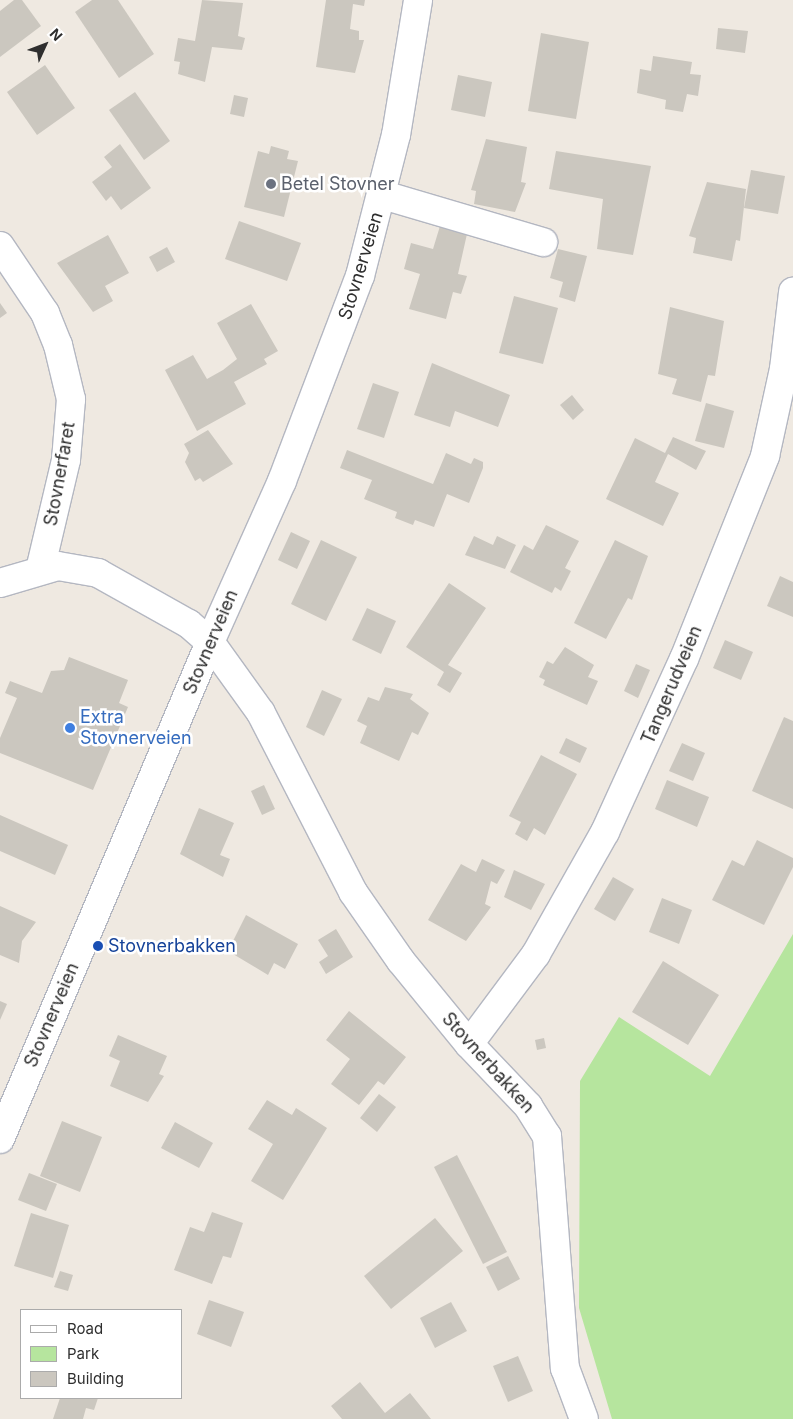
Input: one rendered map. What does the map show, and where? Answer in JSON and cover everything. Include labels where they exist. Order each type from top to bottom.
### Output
[{"type":"street","name":"Stovnerveien","points":[[0,1139],[210,642],[310,415],[360,276],[383,195],[418,0]]},
{"type":"street","name":"Stovnerveien","points":[[383,195],[543,242]]},
{"type":"street","name":"Stovnerfaret","points":[[0,246],[45,313],[58,344],[71,399],[66,460],[40,570]]},
{"type":"street","name":"Tangerudveien","points":[[469,1044],[536,954],[606,832],[684,659],[765,456],[784,369],[793,292]]},
{"type":"street","name":"Stovnerbakken","points":[[0,583],[40,570],[67,566],[98,572],[189,624],[210,642],[261,713],[353,892],[401,961],[469,1044],[528,1106],[547,1136],[565,1368],[584,1419]]},
{"type":"green space","points":[[793,934],[793,1419],[612,1419],[579,1308],[580,1081],[619,1017],[710,1076]]},
{"type":"building","points":[[14,0],[22,0],[41,26],[0,57],[0,11]]},
{"type":"building","points":[[92,0],[118,0],[154,54],[119,78],[75,12]]},
{"type":"building","points":[[202,0],[243,3],[238,36],[245,38],[242,50],[212,47],[205,82],[178,74],[180,62],[174,61],[178,38],[195,41]]},
{"type":"building","points":[[326,0],[365,0],[364,6],[353,4],[350,29],[359,31],[359,40],[364,40],[355,73],[316,67]]},
{"type":"building","points":[[718,28],[748,31],[745,53],[716,49]]},
{"type":"building","points":[[541,33],[589,42],[576,119],[528,111]]},
{"type":"building","points":[[653,56],[692,62],[690,74],[701,75],[698,96],[687,94],[683,112],[665,109],[666,100],[637,93],[640,69],[651,71]]},
{"type":"building","points":[[45,65],[75,108],[37,135],[7,92]]},
{"type":"building","points":[[458,75],[492,82],[485,117],[451,110]]},
{"type":"building","points":[[135,92],[170,141],[144,160],[109,110]]},
{"type":"building","points":[[234,95],[248,98],[244,117],[230,114]]},
{"type":"building","points":[[486,139],[527,147],[521,182],[526,183],[515,212],[474,204],[476,191],[471,190]]},
{"type":"building","points":[[120,144],[151,188],[121,210],[111,196],[106,201],[92,182],[112,167],[104,157]]},
{"type":"building","name":"Betel Stovner","points":[[271,146],[289,151],[287,159],[298,161],[284,217],[244,207],[258,151],[269,154]]},
{"type":"building","points":[[556,151],[651,166],[633,255],[597,249],[603,199],[549,189]]},
{"type":"building","points":[[751,170],[785,176],[778,214],[744,208]]},
{"type":"building","points":[[707,182],[746,189],[740,241],[736,240],[732,261],[693,253],[696,238],[689,236]]},
{"type":"building","points":[[239,221],[301,243],[287,281],[225,259]]},
{"type":"building","points":[[440,226],[467,234],[458,274],[467,276],[461,294],[453,292],[446,319],[409,309],[420,274],[404,269],[411,243],[433,249]]},
{"type":"building","points":[[108,235],[129,273],[105,286],[113,301],[93,312],[57,263]]},
{"type":"building","points":[[167,247],[175,262],[157,272],[149,257]]},
{"type":"building","points":[[558,249],[587,256],[575,302],[559,297],[563,282],[550,278]]},
{"type":"building","points":[[514,296],[558,308],[543,364],[499,353]]},
{"type":"building","points":[[0,303],[7,313],[0,318]]},
{"type":"building","points":[[251,304],[278,351],[264,359],[267,364],[234,382],[246,404],[197,431],[165,370],[193,355],[207,379],[223,370],[237,359],[217,323]]},
{"type":"building","points":[[670,307],[724,321],[715,376],[708,375],[701,402],[672,394],[677,379],[658,374]]},
{"type":"building","points":[[432,363],[510,395],[498,427],[455,411],[450,427],[414,415]]},
{"type":"building","points":[[373,383],[399,392],[384,438],[357,429]]},
{"type":"building","points":[[572,395],[584,410],[573,420],[560,405]]},
{"type":"building","points":[[706,403],[734,411],[724,448],[695,441]]},
{"type":"building","points":[[208,430],[233,464],[203,482],[200,478],[195,481],[185,462],[189,453],[184,444]]},
{"type":"building","points":[[673,437],[706,451],[696,470],[668,454],[655,482],[679,493],[663,526],[606,499],[635,438],[665,453]]},
{"type":"building","points":[[347,450],[433,484],[446,453],[471,464],[474,458],[483,462],[483,468],[469,503],[447,494],[434,527],[415,520],[413,525],[395,518],[397,512],[364,499],[372,480],[340,468]]},
{"type":"building","points":[[546,525],[579,541],[565,568],[571,571],[561,591],[555,587],[552,593],[510,572],[524,545],[533,550]]},
{"type":"building","points":[[291,532],[310,541],[297,569],[278,560]]},
{"type":"building","points":[[474,536],[493,545],[497,536],[516,545],[505,569],[465,555]]},
{"type":"building","points":[[321,540],[357,557],[326,621],[291,604]]},
{"type":"building","points":[[615,540],[648,556],[632,600],[628,598],[606,639],[574,623]]},
{"type":"building","points":[[780,576],[793,582],[793,617],[767,606]]},
{"type":"building","points":[[449,583],[486,608],[448,665],[462,673],[450,693],[437,685],[444,672],[406,647]]},
{"type":"building","points":[[367,608],[396,621],[381,654],[352,640]]},
{"type":"building","points":[[725,640],[753,652],[741,680],[713,668]]},
{"type":"building","points":[[565,647],[594,665],[588,677],[598,681],[587,705],[543,685],[545,680],[539,677],[547,661],[553,664]]},
{"type":"building","points":[[69,657],[128,680],[119,703],[128,707],[93,790],[0,753],[0,738],[17,698],[5,693],[10,681],[42,693],[51,671],[64,670]]},
{"type":"building","points":[[636,664],[650,670],[638,698],[624,691]]},
{"type":"building","points":[[385,687],[413,694],[410,699],[429,713],[418,735],[412,732],[399,761],[360,743],[367,726],[357,721],[368,697],[379,701]]},
{"type":"building","points":[[322,690],[342,699],[324,736],[306,727]]},
{"type":"building","points":[[784,717],[793,721],[793,809],[752,791]]},
{"type":"building","points":[[566,738],[587,748],[580,763],[559,753]]},
{"type":"building","points":[[682,743],[705,753],[693,781],[669,771]]},
{"type":"building","points":[[541,755],[577,774],[545,835],[534,828],[527,841],[515,834],[521,822],[509,816]]},
{"type":"building","points":[[667,780],[709,797],[697,827],[655,809]]},
{"type":"building","points":[[264,785],[275,809],[262,815],[251,791]]},
{"type":"building","points":[[199,808],[234,823],[220,855],[230,859],[223,877],[180,854]]},
{"type":"building","points":[[0,815],[68,845],[55,875],[0,851]]},
{"type":"building","points":[[757,840],[793,858],[793,867],[764,925],[712,900],[732,860],[744,866]]},
{"type":"building","points":[[482,859],[505,870],[497,884],[491,881],[485,904],[491,907],[466,941],[428,920],[461,864],[476,872]]},
{"type":"building","points":[[514,870],[545,884],[531,910],[504,897]]},
{"type":"building","points":[[613,877],[634,889],[615,921],[594,909]]},
{"type":"building","points":[[662,898],[692,910],[679,944],[649,932]]},
{"type":"building","points":[[0,906],[36,922],[22,941],[19,963],[0,955]]},
{"type":"building","points":[[246,915],[298,944],[285,969],[274,963],[268,975],[228,951]]},
{"type":"building","points":[[336,929],[353,957],[326,974],[319,962],[328,956],[318,940]]},
{"type":"building","points":[[663,961],[719,995],[688,1045],[632,1012]]},
{"type":"building","points":[[0,1001],[7,1004],[0,1020]]},
{"type":"building","points":[[349,1011],[406,1057],[384,1085],[378,1081],[359,1105],[331,1084],[350,1059],[326,1040]]},
{"type":"building","points":[[118,1035],[167,1056],[159,1074],[164,1076],[148,1102],[110,1086],[120,1061],[109,1056]]},
{"type":"building","points":[[544,1038],[546,1048],[537,1050],[535,1040]]},
{"type":"building","points":[[379,1094],[396,1107],[377,1132],[360,1118]]},
{"type":"building","points":[[267,1100],[292,1115],[296,1108],[327,1128],[283,1200],[251,1181],[273,1144],[248,1129]]},
{"type":"building","points":[[62,1121],[102,1137],[80,1192],[40,1176]]},
{"type":"building","points":[[175,1122],[213,1143],[199,1168],[161,1148]]},
{"type":"building","points":[[457,1155],[507,1252],[483,1264],[434,1167]]},
{"type":"building","points":[[29,1173],[57,1184],[46,1211],[18,1200]]},
{"type":"building","points":[[212,1212],[243,1223],[231,1258],[223,1256],[212,1284],[174,1270],[190,1227],[204,1232]]},
{"type":"building","points":[[31,1213],[69,1225],[53,1278],[14,1266]]},
{"type":"building","points":[[435,1218],[463,1251],[391,1309],[364,1276]]},
{"type":"building","points":[[508,1256],[520,1279],[498,1291],[486,1267]]},
{"type":"building","points":[[60,1271],[73,1275],[68,1291],[54,1287]]},
{"type":"building","points":[[209,1300],[244,1312],[231,1347],[197,1334]]},
{"type":"building","points":[[451,1302],[467,1331],[435,1348],[420,1318]]},
{"type":"building","points":[[518,1356],[533,1391],[508,1402],[493,1366]]},
{"type":"building","points":[[360,1382],[385,1413],[410,1393],[431,1419],[342,1419],[331,1406]]},
{"type":"building","points":[[60,1399],[98,1399],[94,1410],[86,1408],[83,1419],[53,1419]]},
{"type":"place","name":"Betel Stovner","points":[[271,184]]},
{"type":"place","name":"Extra Stovnerveien","points":[[70,728]]},
{"type":"place","name":"Stovnerbakken","points":[[98,946]]}]
